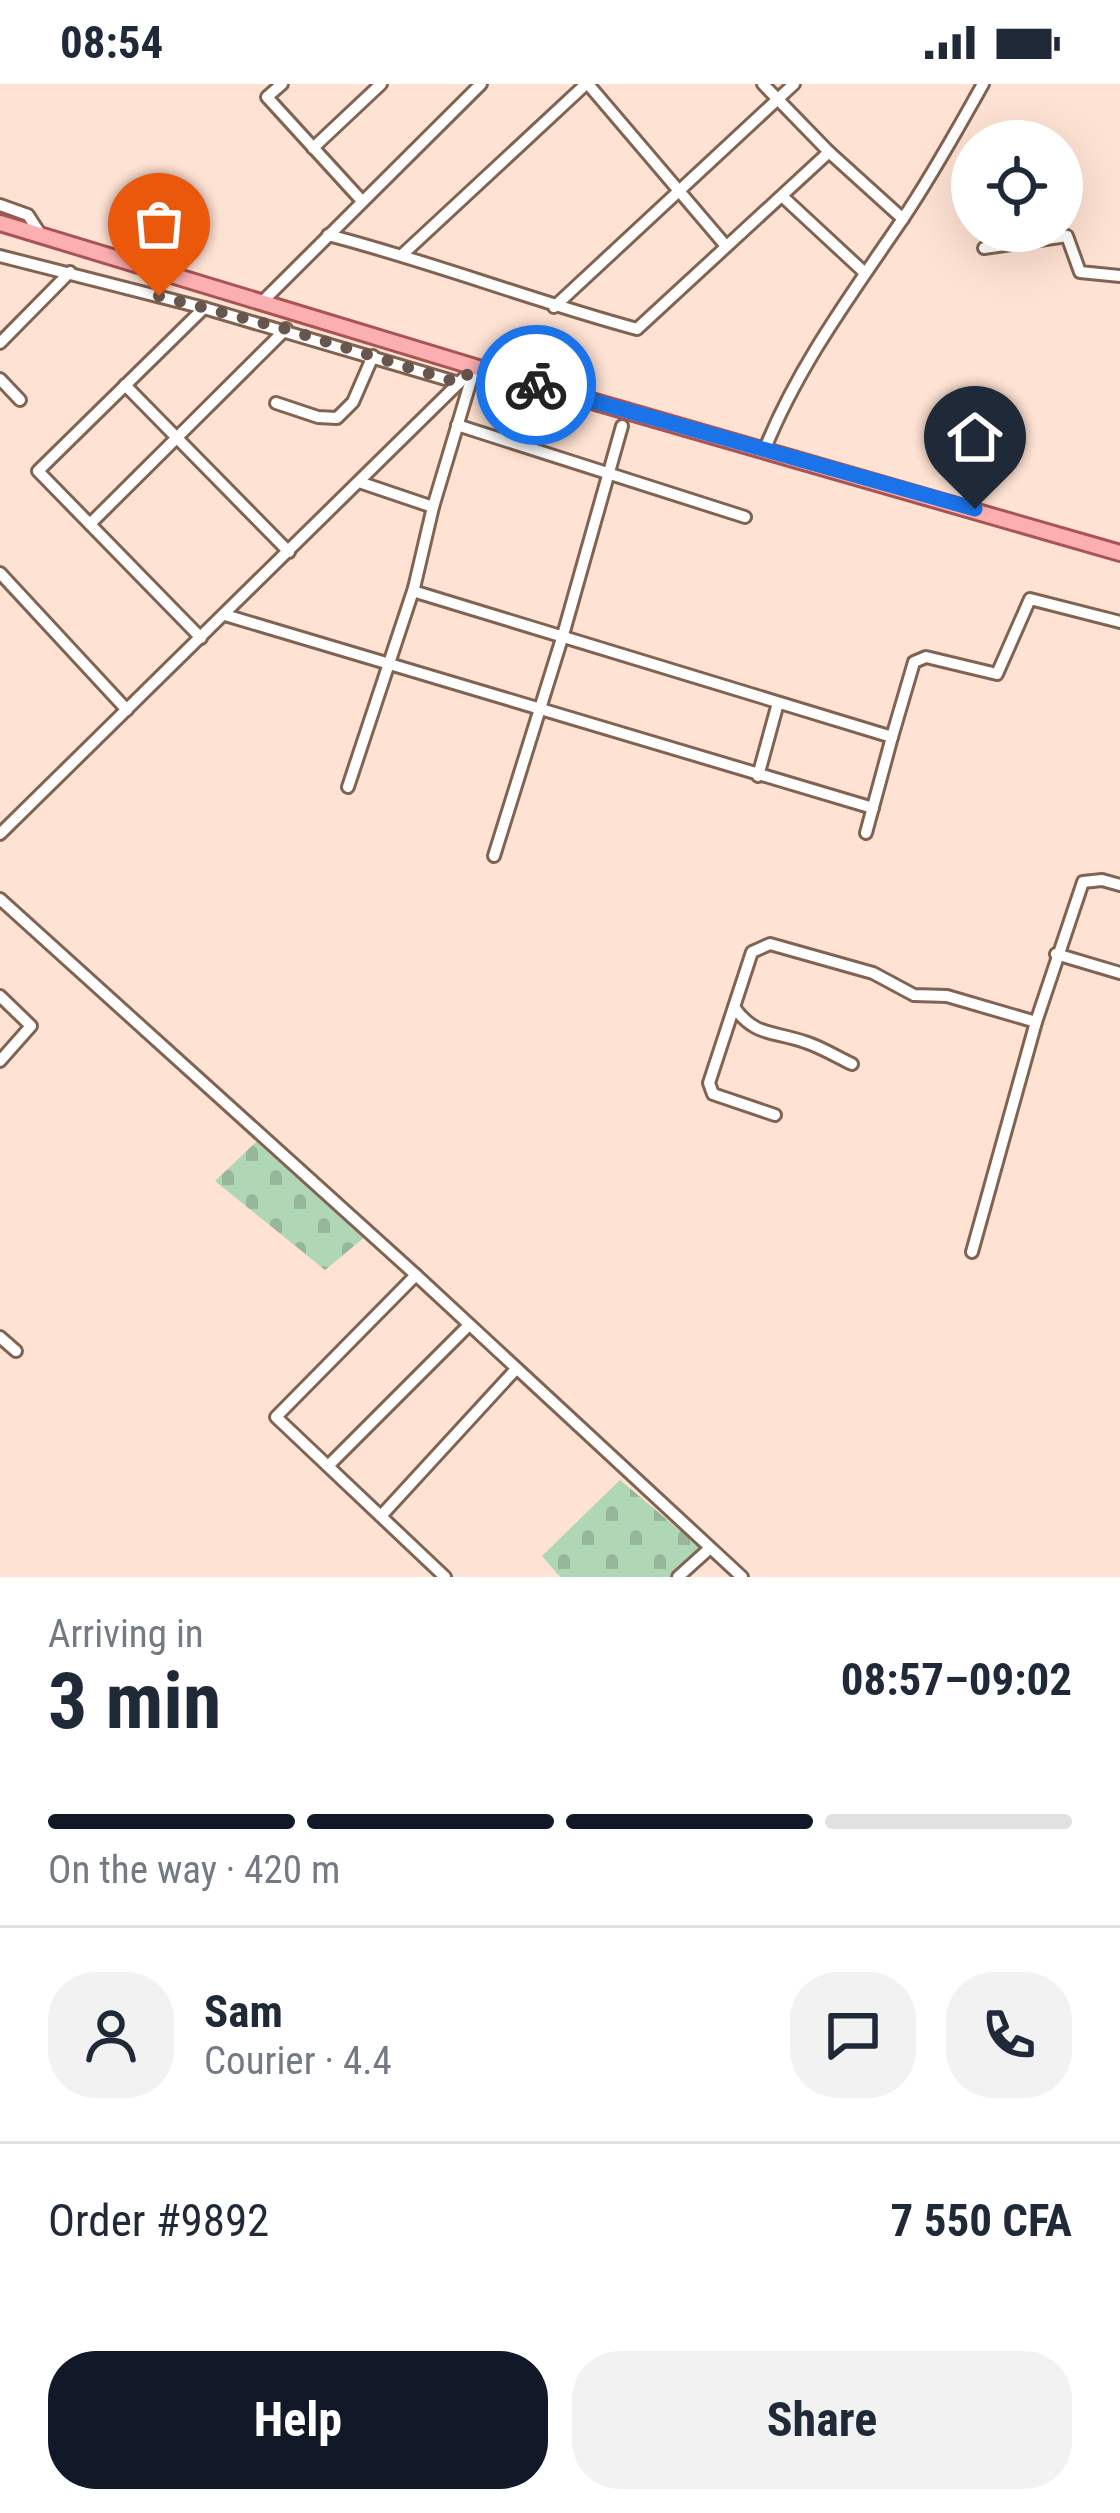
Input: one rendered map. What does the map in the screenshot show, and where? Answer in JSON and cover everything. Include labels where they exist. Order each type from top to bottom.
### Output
[{"type":"main road","points":[[0,223],[475,367],[1120,553]]},
{"type":"street","points":[[263,84],[267,98],[362,201]]},
{"type":"street","points":[[267,98],[282,84]]},
{"type":"street","points":[[314,148],[381,84]]},
{"type":"street","points":[[263,301],[481,84]]},
{"type":"street","points":[[403,254],[588,84],[726,246]]},
{"type":"street","points":[[764,84],[903,219]]},
{"type":"street","points":[[554,307],[794,84]]},
{"type":"street","points":[[764,451],[830,322],[903,219],[983,84]]},
{"type":"street","points":[[328,235],[403,254],[554,307],[637,328],[829,152]]},
{"type":"street","points":[[782,196],[865,273]]},
{"type":"street","points":[[0,205],[28,215],[41,235]]},
{"type":"street","points":[[1073,252],[1080,272],[1120,276]]},
{"type":"street","points":[[0,256],[286,329],[459,383]]},
{"type":"street","points":[[0,343],[70,272]]},
{"type":"street","points":[[201,638],[38,471],[204,308]]},
{"type":"street","points":[[90,524],[286,329]]},
{"type":"street","points":[[276,403],[337,418],[352,402],[373,356]]},
{"type":"street","points":[[0,834],[475,367]]},
{"type":"street","points":[[348,787],[414,587],[475,367]]},
{"type":"street","points":[[0,379],[20,400]]},
{"type":"street","points":[[125,385],[289,552]]},
{"type":"street","points":[[457,425],[745,517]]},
{"type":"street","points":[[494,856],[622,426]]},
{"type":"street","points":[[359,482],[433,507]]},
{"type":"street","points":[[0,573],[127,710]]},
{"type":"street","points":[[414,587],[416,592],[892,737]]},
{"type":"street","points":[[866,833],[914,662],[926,657],[997,674],[1030,598],[1120,622]]},
{"type":"street","points":[[225,615],[873,808]]},
{"type":"street","points":[[758,776],[778,703]]},
{"type":"street","points":[[972,1252],[1056,954],[1083,882],[1120,884]]},
{"type":"street","points":[[2,906],[416,1275],[740,1576]]},
{"type":"street","points":[[775,1115],[712,1094],[709,1083],[752,952],[770,944],[873,973],[914,995],[947,996],[1036,1022]]},
{"type":"street","points":[[1056,954],[1120,973]]},
{"type":"street","points":[[0,996],[31,1026],[0,1061]]},
{"type":"street","points":[[734,1007],[746,1025],[802,1040],[852,1064]]},
{"type":"street","points":[[416,1275],[276,1417],[445,1577]]},
{"type":"street","points":[[328,1466],[469,1325]]},
{"type":"street","points":[[0,1337],[16,1351]]},
{"type":"street","points":[[381,1516],[516,1369]]},
{"type":"street","points":[[678,1577],[709,1549]]},
{"type":"green space","points":[[257,1141],[366,1236],[325,1270],[215,1181]]},
{"type":"green space","points":[[620,1480],[702,1549],[671,1577],[560,1577],[542,1556]]},
{"type":"way so far","points":[[159,296],[286,329],[459,383],[475,367],[536,385]]},
{"type":"route","points":[[536,385],[975,509]]}]
